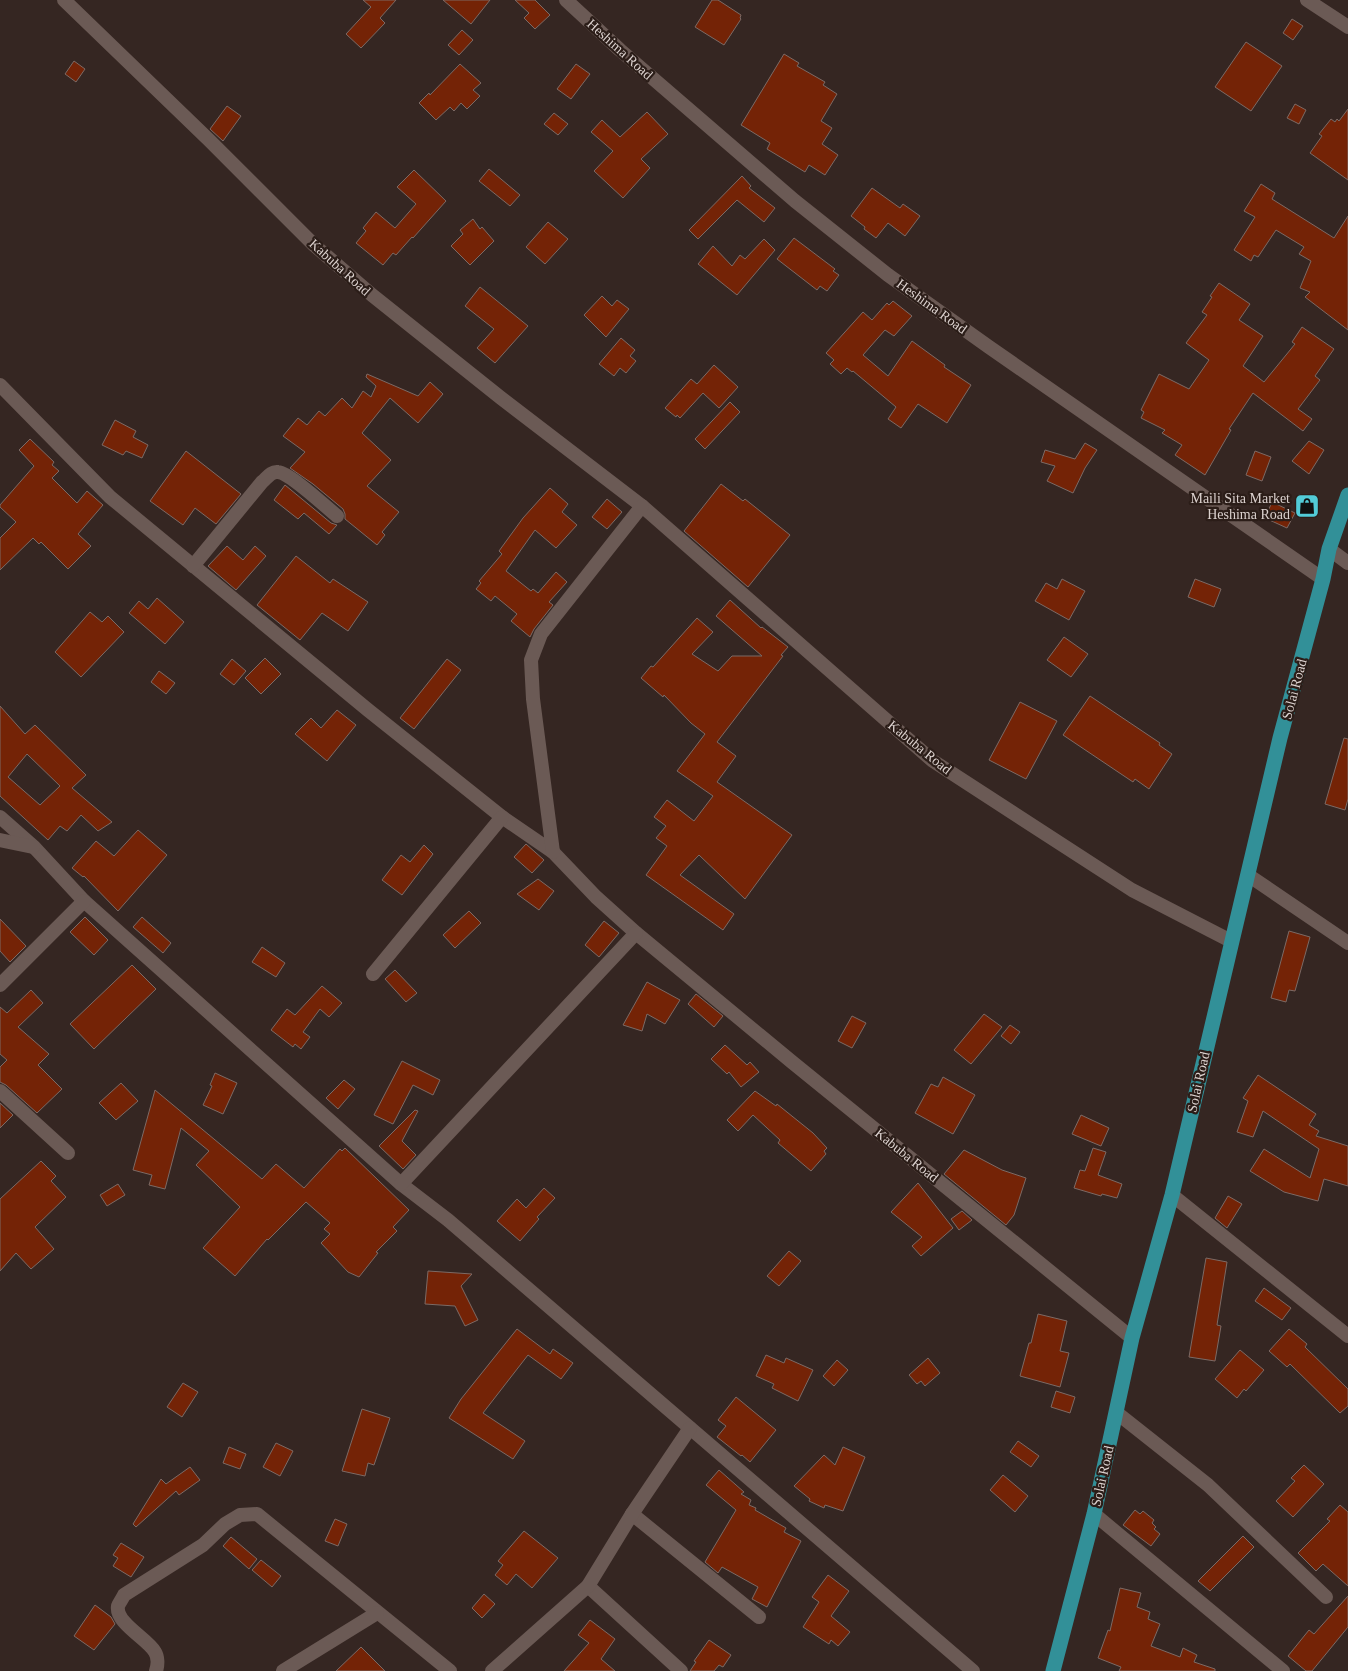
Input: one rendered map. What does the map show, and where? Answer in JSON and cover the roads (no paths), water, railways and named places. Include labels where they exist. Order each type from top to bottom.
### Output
[{"type":"highway","name":"Solai Road","points":[[1053,1671],[1094,1514],[1132,1338],[1172,1195],[1280,738],[1323,579],[1329,549],[1348,495]]},
{"type":"street","name":"Kabuba Road","points":[[64,0],[314,245],[372,296],[500,398],[642,506],[933,760],[1132,890],[1231,941]]},
{"type":"street","name":"Heshima Road","points":[[566,0],[620,50],[795,201],[888,275],[1323,579]]},
{"type":"street","points":[[1307,0],[1348,27]]},
{"type":"street","name":"Kabuba Road","points":[[0,385],[110,497],[368,710],[502,816],[553,852],[596,897],[636,933],[1132,1338]]},
{"type":"street","points":[[193,566],[262,482],[272,473],[278,472],[288,477],[337,516]]},
{"type":"street","points":[[553,852],[533,699],[531,660],[541,634],[642,506]]},
{"type":"street","points":[[1329,549],[1348,562]]},
{"type":"street","points":[[373,974],[502,816]]},
{"type":"street","points":[[0,817],[34,847],[84,901],[401,1184],[448,1220],[973,1671]]},
{"type":"street","points":[[0,840],[34,847]]},
{"type":"street","points":[[1248,875],[1348,943]]},
{"type":"street","points":[[0,985],[84,901]]},
{"type":"street","points":[[401,1184],[636,933]]},
{"type":"street","points":[[0,1091],[68,1153]]},
{"type":"street","points":[[1172,1195],[1348,1336]]},
{"type":"street","points":[[1117,1413],[1208,1485],[1326,1598]]},
{"type":"street","points":[[492,1671],[588,1586],[632,1514],[690,1428]]},
{"type":"street","points":[[156,1671],[158,1665],[156,1652],[126,1623],[120,1613],[118,1606],[124,1595],[203,1545],[225,1524],[240,1515],[257,1514],[450,1671]]},
{"type":"street","points":[[632,1514],[759,1617]]},
{"type":"street","points":[[1094,1514],[1283,1671]]},
{"type":"street","points":[[588,1586],[681,1671]]},
{"type":"street","points":[[283,1671],[378,1614]]},
{"type":"place","name":"Maili Sita Market Heshima Road","points":[[1307,506]]}]
